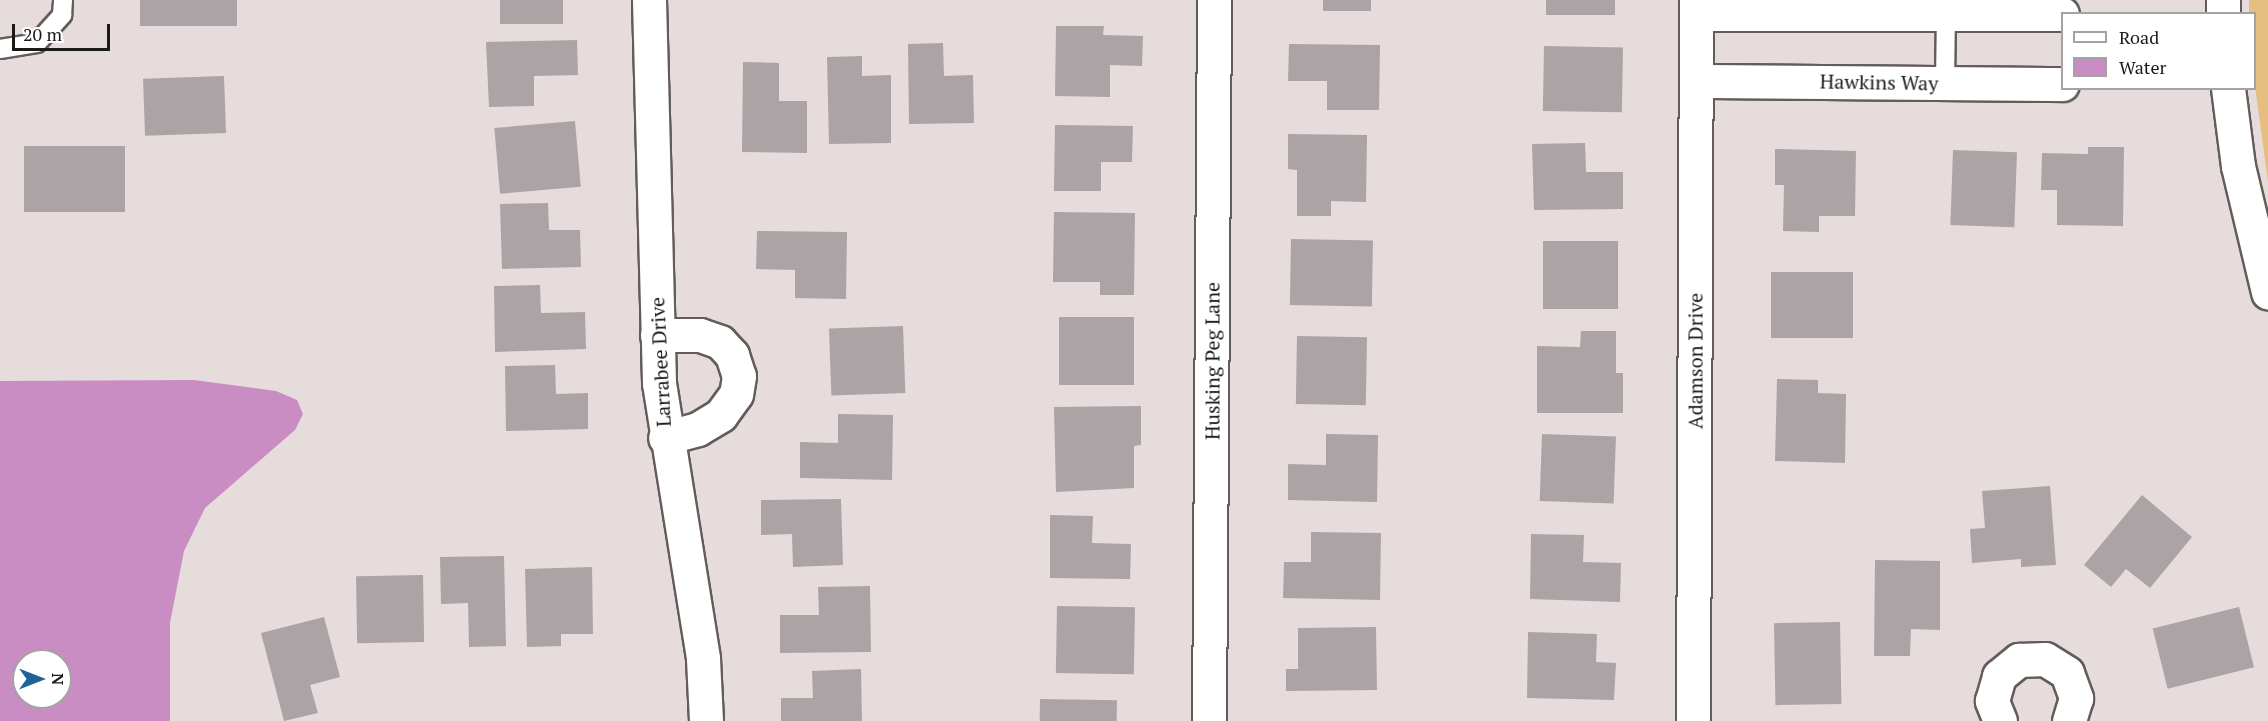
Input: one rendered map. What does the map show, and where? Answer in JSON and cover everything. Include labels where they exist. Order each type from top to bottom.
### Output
[{"type":"street","name":"Larrabee Drive","points":[[649,0],[657,335],[664,438],[703,659],[706,721]]},
{"type":"street","name":"Husking Peg Lane","points":[[1209,721],[1214,0]]},
{"type":"street","points":[[1696,7],[1946,14],[2061,14]]},
{"type":"street","name":"Adamson Drive","points":[[1693,721],[1696,7]]},
{"type":"street","name":"Hawkins Way","points":[[1696,81],[2061,84]]},
{"type":"street","points":[[2228,90],[2238,166],[2268,292]]},
{"type":"street","points":[[657,335],[700,335],[720,342],[732,355],[740,376],[736,394],[721,415],[699,429],[664,438]]},
{"type":"street","points":[[2000,721],[1992,701],[1999,676],[2019,660],[2045,659],[2067,673],[2076,698],[2069,721]]},
{"type":"lane","points":[[0,49],[37,43],[63,15],[63,0]]},
{"type":"lane","points":[[1945,83],[1946,14]]},
{"type":"shaded area","points":[[2249,0],[2268,0],[2268,182],[2256,90],[2256,12],[2249,12]]},
{"type":"water","points":[[194,380],[276,391],[297,400],[303,414],[295,430],[205,508],[184,551],[170,623],[170,721],[0,721],[0,381]]},
{"type":"building","points":[[140,0],[237,0],[237,26],[140,26]]},
{"type":"building","points":[[500,0],[563,0],[563,24],[500,24]]},
{"type":"building","points":[[1323,0],[1371,0],[1371,11],[1323,11]]},
{"type":"building","points":[[1546,0],[1615,0],[1615,15],[1546,15]]},
{"type":"building","points":[[1056,26],[1104,26],[1103,35],[1143,36],[1142,66],[1110,65],[1110,97],[1055,96]]},
{"type":"building","points":[[577,40],[578,75],[534,76],[534,106],[489,107],[486,42]]},
{"type":"building","points":[[943,43],[944,76],[973,75],[974,123],[909,124],[908,44]]},
{"type":"building","points":[[1289,44],[1380,45],[1379,110],[1327,110],[1327,81],[1288,81]]},
{"type":"building","points":[[1544,46],[1623,47],[1622,112],[1543,111]]},
{"type":"building","points":[[862,56],[862,76],[891,75],[891,143],[829,144],[827,57]]},
{"type":"building","points":[[743,62],[779,63],[779,101],[807,101],[807,153],[742,152]]},
{"type":"building","points":[[224,76],[226,133],[145,136],[143,79]]},
{"type":"building","points":[[575,121],[581,187],[500,194],[494,128]]},
{"type":"building","points":[[1055,125],[1133,126],[1132,162],[1101,162],[1101,191],[1054,191]]},
{"type":"building","points":[[1288,134],[1367,135],[1366,202],[1331,201],[1331,216],[1297,216],[1297,170],[1288,169]]},
{"type":"building","points":[[1585,143],[1586,172],[1623,172],[1623,209],[1534,210],[1532,144]]},
{"type":"building","points":[[24,146],[125,146],[125,212],[24,212]]},
{"type":"building","points":[[2088,147],[2124,147],[2123,226],[2057,225],[2057,190],[2041,190],[2042,153],[2088,154]]},
{"type":"building","points":[[1775,149],[1856,151],[1855,216],[1819,216],[1819,232],[1783,231],[1784,185],[1775,185]]},
{"type":"building","points":[[1953,150],[2017,152],[2014,227],[1950,225]]},
{"type":"building","points":[[548,203],[549,230],[580,230],[581,267],[502,269],[500,204]]},
{"type":"building","points":[[1054,212],[1135,213],[1134,295],[1100,295],[1100,282],[1053,282]]},
{"type":"building","points":[[757,231],[847,232],[846,299],[795,298],[795,270],[756,269]]},
{"type":"building","points":[[1291,239],[1373,240],[1372,306],[1290,305]]},
{"type":"building","points":[[1543,241],[1618,241],[1618,309],[1543,309]]},
{"type":"building","points":[[1771,272],[1853,272],[1853,338],[1771,338]]},
{"type":"building","points":[[540,285],[541,313],[585,312],[586,349],[495,352],[494,286]]},
{"type":"building","points":[[1059,317],[1134,317],[1134,385],[1059,385]]},
{"type":"building","points":[[903,326],[905,393],[831,396],[829,329]]},
{"type":"building","points":[[1581,331],[1616,331],[1616,373],[1623,373],[1623,413],[1537,413],[1537,346],[1580,347]]},
{"type":"building","points":[[1297,336],[1367,337],[1366,405],[1296,404]]},
{"type":"building","points":[[555,365],[556,394],[588,393],[588,429],[506,431],[505,366]]},
{"type":"building","points":[[1777,379],[1818,380],[1818,393],[1846,394],[1845,463],[1775,461]]},
{"type":"building","points":[[1141,406],[1141,445],[1134,446],[1134,488],[1056,492],[1054,407]]},
{"type":"building","points":[[838,414],[893,415],[892,480],[800,478],[800,442],[838,443]]},
{"type":"building","points":[[1326,434],[1378,435],[1377,502],[1288,500],[1288,464],[1326,465]]},
{"type":"building","points":[[1542,434],[1616,437],[1614,504],[1540,501]]},
{"type":"building","points":[[2050,486],[2056,565],[2021,567],[2021,559],[1972,563],[1970,529],[1985,528],[1982,491]]},
{"type":"building","points":[[2142,495],[2192,537],[2150,588],[2126,569],[2111,587],[2084,565]]},
{"type":"building","points":[[841,499],[843,565],[793,567],[792,534],[761,535],[761,500]]},
{"type":"building","points":[[1050,515],[1093,516],[1092,543],[1131,544],[1130,579],[1050,578]]},
{"type":"building","points":[[1311,532],[1381,533],[1380,600],[1283,598],[1284,562],[1311,562]]},
{"type":"building","points":[[1531,534],[1584,535],[1583,562],[1621,563],[1620,602],[1530,599]]},
{"type":"building","points":[[504,556],[506,646],[469,647],[468,603],[441,604],[440,557]]},
{"type":"building","points":[[1875,560],[1940,561],[1940,630],[1911,629],[1910,656],[1874,656]]},
{"type":"building","points":[[592,567],[593,634],[561,634],[561,646],[527,647],[525,569]]},
{"type":"building","points":[[423,575],[424,642],[357,643],[356,576]]},
{"type":"building","points":[[870,586],[871,652],[780,653],[780,615],[819,615],[818,587]]},
{"type":"building","points":[[1057,606],[1135,607],[1134,674],[1056,673]]},
{"type":"building","points":[[2239,607],[2254,667],[2168,689],[2153,629]]},
{"type":"building","points":[[324,617],[340,677],[310,685],[318,713],[284,721],[261,633]]},
{"type":"building","points":[[1840,622],[1841,704],[1775,705],[1774,623]]},
{"type":"building","points":[[1376,627],[1377,690],[1286,691],[1286,669],[1298,669],[1298,628]]},
{"type":"building","points":[[1528,632],[1597,634],[1596,662],[1616,663],[1614,700],[1527,698]]},
{"type":"building","points":[[861,669],[862,721],[781,721],[781,698],[813,698],[812,671]]},
{"type":"building","points":[[1040,699],[1117,700],[1117,721],[1040,721]]}]
